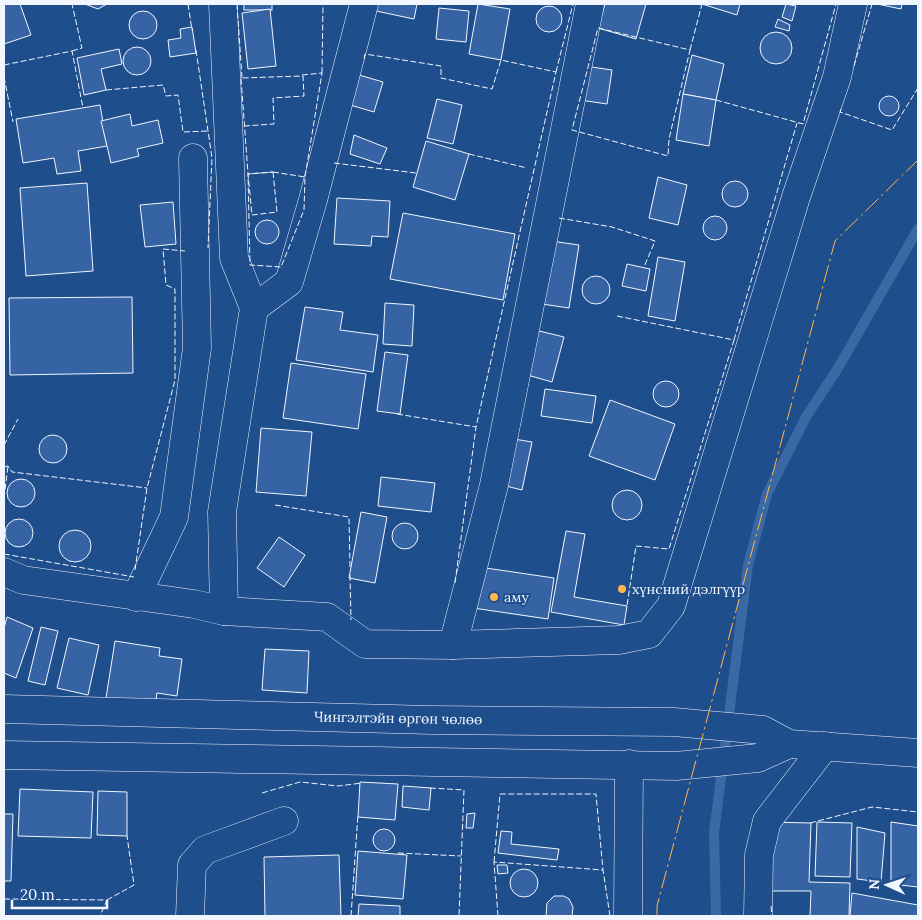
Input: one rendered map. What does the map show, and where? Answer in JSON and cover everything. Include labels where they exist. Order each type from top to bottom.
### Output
[{"type":"street","points":[[223,4],[234,258],[254,308],[222,512],[224,611]]},
{"type":"street","points":[[254,308],[289,282],[313,200],[364,4]]},
{"type":"street","points":[[453,645],[494,485],[590,4]]},
{"type":"street","points":[[4,572],[23,580],[224,611],[328,617],[365,644],[453,645],[619,640],[649,634],[671,606],[796,197],[835,86],[853,4]]},
{"type":"street","points":[[136,597],[174,517],[198,348],[193,158]]},
{"type":"street","name":"Чингэлтэйн өргөн чөлөө","points":[[4,709],[432,720],[674,722],[763,730],[789,744],[918,753]]},
{"type":"street","name":"Чингэлтэйн өргөн чөлөө","points":[[4,755],[676,766],[758,758],[789,744]]},
{"type":"street","points":[[758,916],[759,855],[767,821],[825,746]]},
{"type":"street","points":[[628,916],[629,764]]},
{"type":"street","points":[[190,916],[192,865],[204,850],[284,821]]},
{"type":"building","points":[[4,4],[20,4],[31,35],[4,44]]},
{"type":"building","points":[[85,4],[107,4],[98,9]]},
{"type":"building","points":[[244,4],[272,4],[272,10],[244,10]]},
{"type":"building","points":[[377,4],[417,4],[414,19],[376,11]]},
{"type":"building","points":[[478,4],[510,9],[501,60],[469,54]]},
{"type":"building","points":[[605,4],[646,4],[636,39],[598,28]]},
{"type":"building","points":[[702,4],[740,4],[737,15]]},
{"type":"building","points":[[786,4],[796,6],[792,21],[782,17]]},
{"type":"building","points":[[877,4],[902,4],[901,9]]},
{"type":"building","points":[[549,6],[559,9],[562,19],[559,29],[549,32],[539,29],[536,19],[539,9]]},
{"type":"building","points":[[439,8],[469,11],[466,42],[436,39]]},
{"type":"building","points":[[270,9],[276,66],[248,69],[242,13]]},
{"type":"building","points":[[143,11],[153,15],[157,25],[153,35],[143,39],[133,35],[129,25],[133,15]]},
{"type":"building","points":[[778,19],[790,25],[789,31],[775,27]]},
{"type":"building","points":[[192,27],[196,53],[170,57],[168,40],[181,38],[180,29]]},
{"type":"building","points":[[776,32],[787,37],[792,48],[787,59],[776,64],[765,59],[760,48],[765,37]]},
{"type":"building","points":[[137,47],[147,51],[151,61],[147,71],[137,75],[127,71],[123,61],[127,51]]},
{"type":"building","points":[[119,49],[122,64],[101,69],[106,90],[84,95],[77,58]]},
{"type":"building","points":[[692,55],[724,64],[716,100],[683,94]]},
{"type":"building","points":[[585,66],[612,70],[607,104],[580,100]]},
{"type":"building","points":[[359,75],[383,82],[374,112],[350,105]]},
{"type":"building","points":[[683,94],[716,100],[709,146],[676,140]]},
{"type":"building","points":[[889,96],[896,99],[899,106],[896,113],[889,116],[882,113],[879,106],[882,99]]},
{"type":"building","points":[[437,99],[462,105],[453,144],[427,138]]},
{"type":"building","points":[[100,105],[107,146],[78,151],[81,171],[57,174],[54,158],[23,163],[16,119]]},
{"type":"building","points":[[130,114],[132,126],[158,120],[163,143],[137,149],[139,156],[111,163],[101,121]]},
{"type":"building","points":[[354,135],[387,148],[380,164],[350,154]]},
{"type":"building","points":[[426,141],[469,154],[455,200],[413,187]]},
{"type":"building","points":[[658,177],[687,185],[678,225],[649,218]]},
{"type":"building","points":[[735,181],[744,185],[748,194],[744,203],[735,207],[726,203],[722,194],[726,185]]},
{"type":"building","points":[[87,183],[93,271],[26,276],[20,188]]},
{"type":"building","points":[[337,198],[390,201],[388,237],[372,236],[371,246],[334,244]]},
{"type":"building","points":[[173,202],[176,244],[145,247],[140,205]]},
{"type":"building","points":[[403,213],[515,234],[503,300],[390,279]]},
{"type":"building","points":[[715,216],[723,220],[727,228],[723,236],[715,240],[707,236],[703,228],[707,220]]},
{"type":"building","points":[[267,220],[272,221],[278,227],[278,237],[272,243],[267,244],[262,243],[256,237],[255,232],[256,227],[262,221]]},
{"type":"building","points":[[544,240],[579,245],[569,308],[535,303]]},
{"type":"building","points":[[658,257],[685,262],[675,321],[648,316]]},
{"type":"building","points":[[627,264],[650,269],[646,291],[622,286]]},
{"type":"building","points":[[596,276],[606,280],[610,290],[606,300],[596,304],[586,300],[582,290],[586,280]]},
{"type":"building","points":[[132,297],[133,373],[10,375],[9,298]]},
{"type":"building","points":[[385,303],[414,305],[412,346],[383,344]]},
{"type":"building","points":[[305,307],[343,312],[340,330],[378,335],[373,372],[296,360]]},
{"type":"building","points":[[535,330],[564,337],[552,382],[524,374]]},
{"type":"building","points":[[385,352],[408,355],[400,414],[377,411]]},
{"type":"building","points":[[291,363],[366,374],[358,429],[283,418]]},
{"type":"building","points":[[666,381],[675,385],[679,394],[675,403],[666,407],[657,403],[653,394],[657,385]]},
{"type":"building","points":[[545,389],[596,396],[592,423],[541,416]]},
{"type":"building","points":[[610,400],[675,424],[655,480],[589,456]]},
{"type":"building","points":[[261,428],[312,432],[306,496],[256,492]]},
{"type":"building","points":[[53,435],[63,439],[67,449],[63,459],[53,463],[43,459],[39,449],[43,439]]},
{"type":"building","points":[[508,438],[532,442],[522,490],[498,484]]},
{"type":"building","points":[[381,477],[435,483],[431,512],[378,506]]},
{"type":"building","points":[[21,479],[31,483],[35,493],[31,503],[21,507],[11,503],[7,493],[11,483]]},
{"type":"building","points":[[627,490],[638,494],[642,505],[638,516],[627,520],[616,516],[612,505],[616,494]]},
{"type":"building","points":[[361,512],[387,517],[375,583],[349,578]]},
{"type":"building","points":[[19,519],[29,523],[33,533],[29,543],[19,547],[9,543],[5,533],[9,523]]},
{"type":"building","points":[[405,523],[414,527],[418,536],[414,545],[405,549],[396,545],[392,536],[396,527]]},
{"type":"building","points":[[75,530],[86,535],[91,546],[86,557],[75,562],[64,557],[59,546],[64,535]]},
{"type":"building","points":[[566,531],[585,534],[574,597],[627,606],[624,625],[551,612]]},
{"type":"building","points":[[279,537],[305,555],[284,587],[257,568]]},
{"type":"building","points":[[479,567],[554,578],[548,619],[473,608]]},
{"type":"building","points":[[7,617],[33,628],[16,678],[4,673],[4,628]]},
{"type":"building","points":[[41,627],[58,631],[45,685],[28,681]]},
{"type":"building","points":[[69,638],[99,645],[88,695],[57,688]]},
{"type":"building","points":[[115,641],[160,648],[159,656],[182,659],[177,696],[157,693],[155,705],[106,698]]},
{"type":"building","points":[[265,649],[309,651],[307,693],[262,690]]},
{"type":"building","points":[[360,782],[398,784],[395,820],[358,817]]},
{"type":"building","points":[[403,786],[431,788],[429,810],[402,807]]},
{"type":"building","points":[[20,789],[93,792],[91,838],[18,836]]},
{"type":"building","points":[[98,791],[127,792],[127,836],[97,835]]},
{"type":"building","points":[[475,813],[473,828],[466,828],[467,814]]},
{"type":"building","points":[[4,814],[13,814],[11,881],[4,881]]},
{"type":"building","points":[[767,822],[811,823],[809,882],[850,883],[849,916],[810,916],[811,891],[766,891]]},
{"type":"building","points":[[817,822],[852,823],[850,877],[815,876]]},
{"type":"building","points":[[891,822],[918,826],[918,887],[891,884]]},
{"type":"building","points":[[857,827],[885,833],[881,882],[857,879]]},
{"type":"building","points":[[384,829],[392,832],[395,840],[392,848],[384,851],[376,848],[373,840],[376,832]]},
{"type":"building","points":[[501,831],[512,832],[511,844],[559,849],[557,860],[498,853]]},
{"type":"building","points":[[358,851],[407,855],[403,899],[355,895]]},
{"type":"building","points":[[339,855],[341,916],[265,916],[264,857]]},
{"type":"building","points":[[497,865],[507,865],[508,873],[498,874]]},
{"type":"building","points":[[524,869],[534,873],[538,883],[534,893],[524,897],[514,893],[510,883],[514,873]]},
{"type":"building","points":[[852,893],[918,905],[918,916],[850,916]]},
{"type":"building","points":[[554,896],[564,896],[569,899],[573,907],[572,916],[546,916],[547,903]]},
{"type":"building","points":[[359,904],[400,906],[400,916],[358,916]]},
{"type":"waterway","points":[[716,916],[714,832],[748,565],[767,494],[806,417],[838,368],[918,229]]},
{"type":"fence","points":[[72,4],[82,48],[72,51]]},
{"type":"fence","points":[[188,4],[192,30]]},
{"type":"fence","points":[[237,4],[242,78]]},
{"type":"fence","points":[[322,73],[323,4]]},
{"type":"fence","points":[[556,72],[573,4]]},
{"type":"fence","points":[[690,50],[702,4]]},
{"type":"fence","points":[[716,100],[803,124],[836,4]]},
{"type":"fence","points":[[854,66],[872,4]]},
{"type":"fence","points":[[598,28],[690,50],[669,139],[668,156],[572,130],[598,28]]},
{"type":"fence","points":[[196,50],[212,158],[208,248]]},
{"type":"fence","points":[[4,65],[72,51],[83,108]]},
{"type":"fence","points":[[364,59],[365,54],[441,66],[441,78],[492,89],[501,60],[556,72],[476,427],[455,583]]},
{"type":"fence","points":[[302,75],[322,73],[305,177]]},
{"type":"fence","points":[[244,126],[274,124],[273,98],[304,96],[303,76],[241,78],[248,174]]},
{"type":"fence","points":[[4,77],[13,122]]},
{"type":"fence","points":[[106,90],[163,85],[166,96],[178,95],[183,132],[208,131]]},
{"type":"fence","points":[[841,109],[840,112],[892,130],[918,88]]},
{"type":"fence","points":[[734,340],[797,123]]},
{"type":"fence","points":[[469,154],[527,168]]},
{"type":"fence","points":[[334,163],[416,173]]},
{"type":"fence","points":[[273,172],[305,177],[304,210],[281,267],[250,265],[248,174],[273,172]]},
{"type":"fence","points":[[273,172],[277,212],[252,215],[248,174],[273,172]]},
{"type":"fence","points":[[559,218],[612,227],[655,241],[644,267]]},
{"type":"fence","points":[[135,570],[147,488],[175,380],[175,289],[166,285],[163,249],[185,251]]},
{"type":"fence","points":[[617,316],[734,340],[669,549],[636,546],[627,606]]},
{"type":"fence","points":[[397,414],[476,427]]},
{"type":"fence","points":[[4,445],[18,419]]},
{"type":"fence","points":[[4,467],[8,466],[12,472],[147,488]]},
{"type":"fence","points":[[4,498],[8,466]]},
{"type":"fence","points":[[275,505],[349,517],[350,567]]},
{"type":"fence","points":[[4,554],[134,577]]},
{"type":"fence","points":[[350,575],[351,620]]},
{"type":"fence","points":[[262,793],[300,782],[338,786],[362,783]]},
{"type":"fence","points":[[430,788],[464,790],[459,916]]},
{"type":"fence","points":[[494,862],[500,794],[596,794],[603,870]]},
{"type":"fence","points":[[810,823],[872,807],[918,812]]},
{"type":"fence","points":[[351,916],[358,814]]},
{"type":"fence","points":[[107,900],[134,885],[127,836]]},
{"type":"fence","points":[[398,853],[461,856]]},
{"type":"fence","points":[[498,916],[494,862],[603,870],[610,916]]},
{"type":"fence","points":[[4,899],[107,900],[100,916]]},
{"type":"fence","points":[[771,906],[772,916]]},
{"type":"power","points":[[657,916],[657,906],[835,241],[918,160]]},
{"type":"place","name":"хүнсний дэлгүүр","points":[[622,589]]},
{"type":"place","name":"аму","points":[[494,597]]}]
